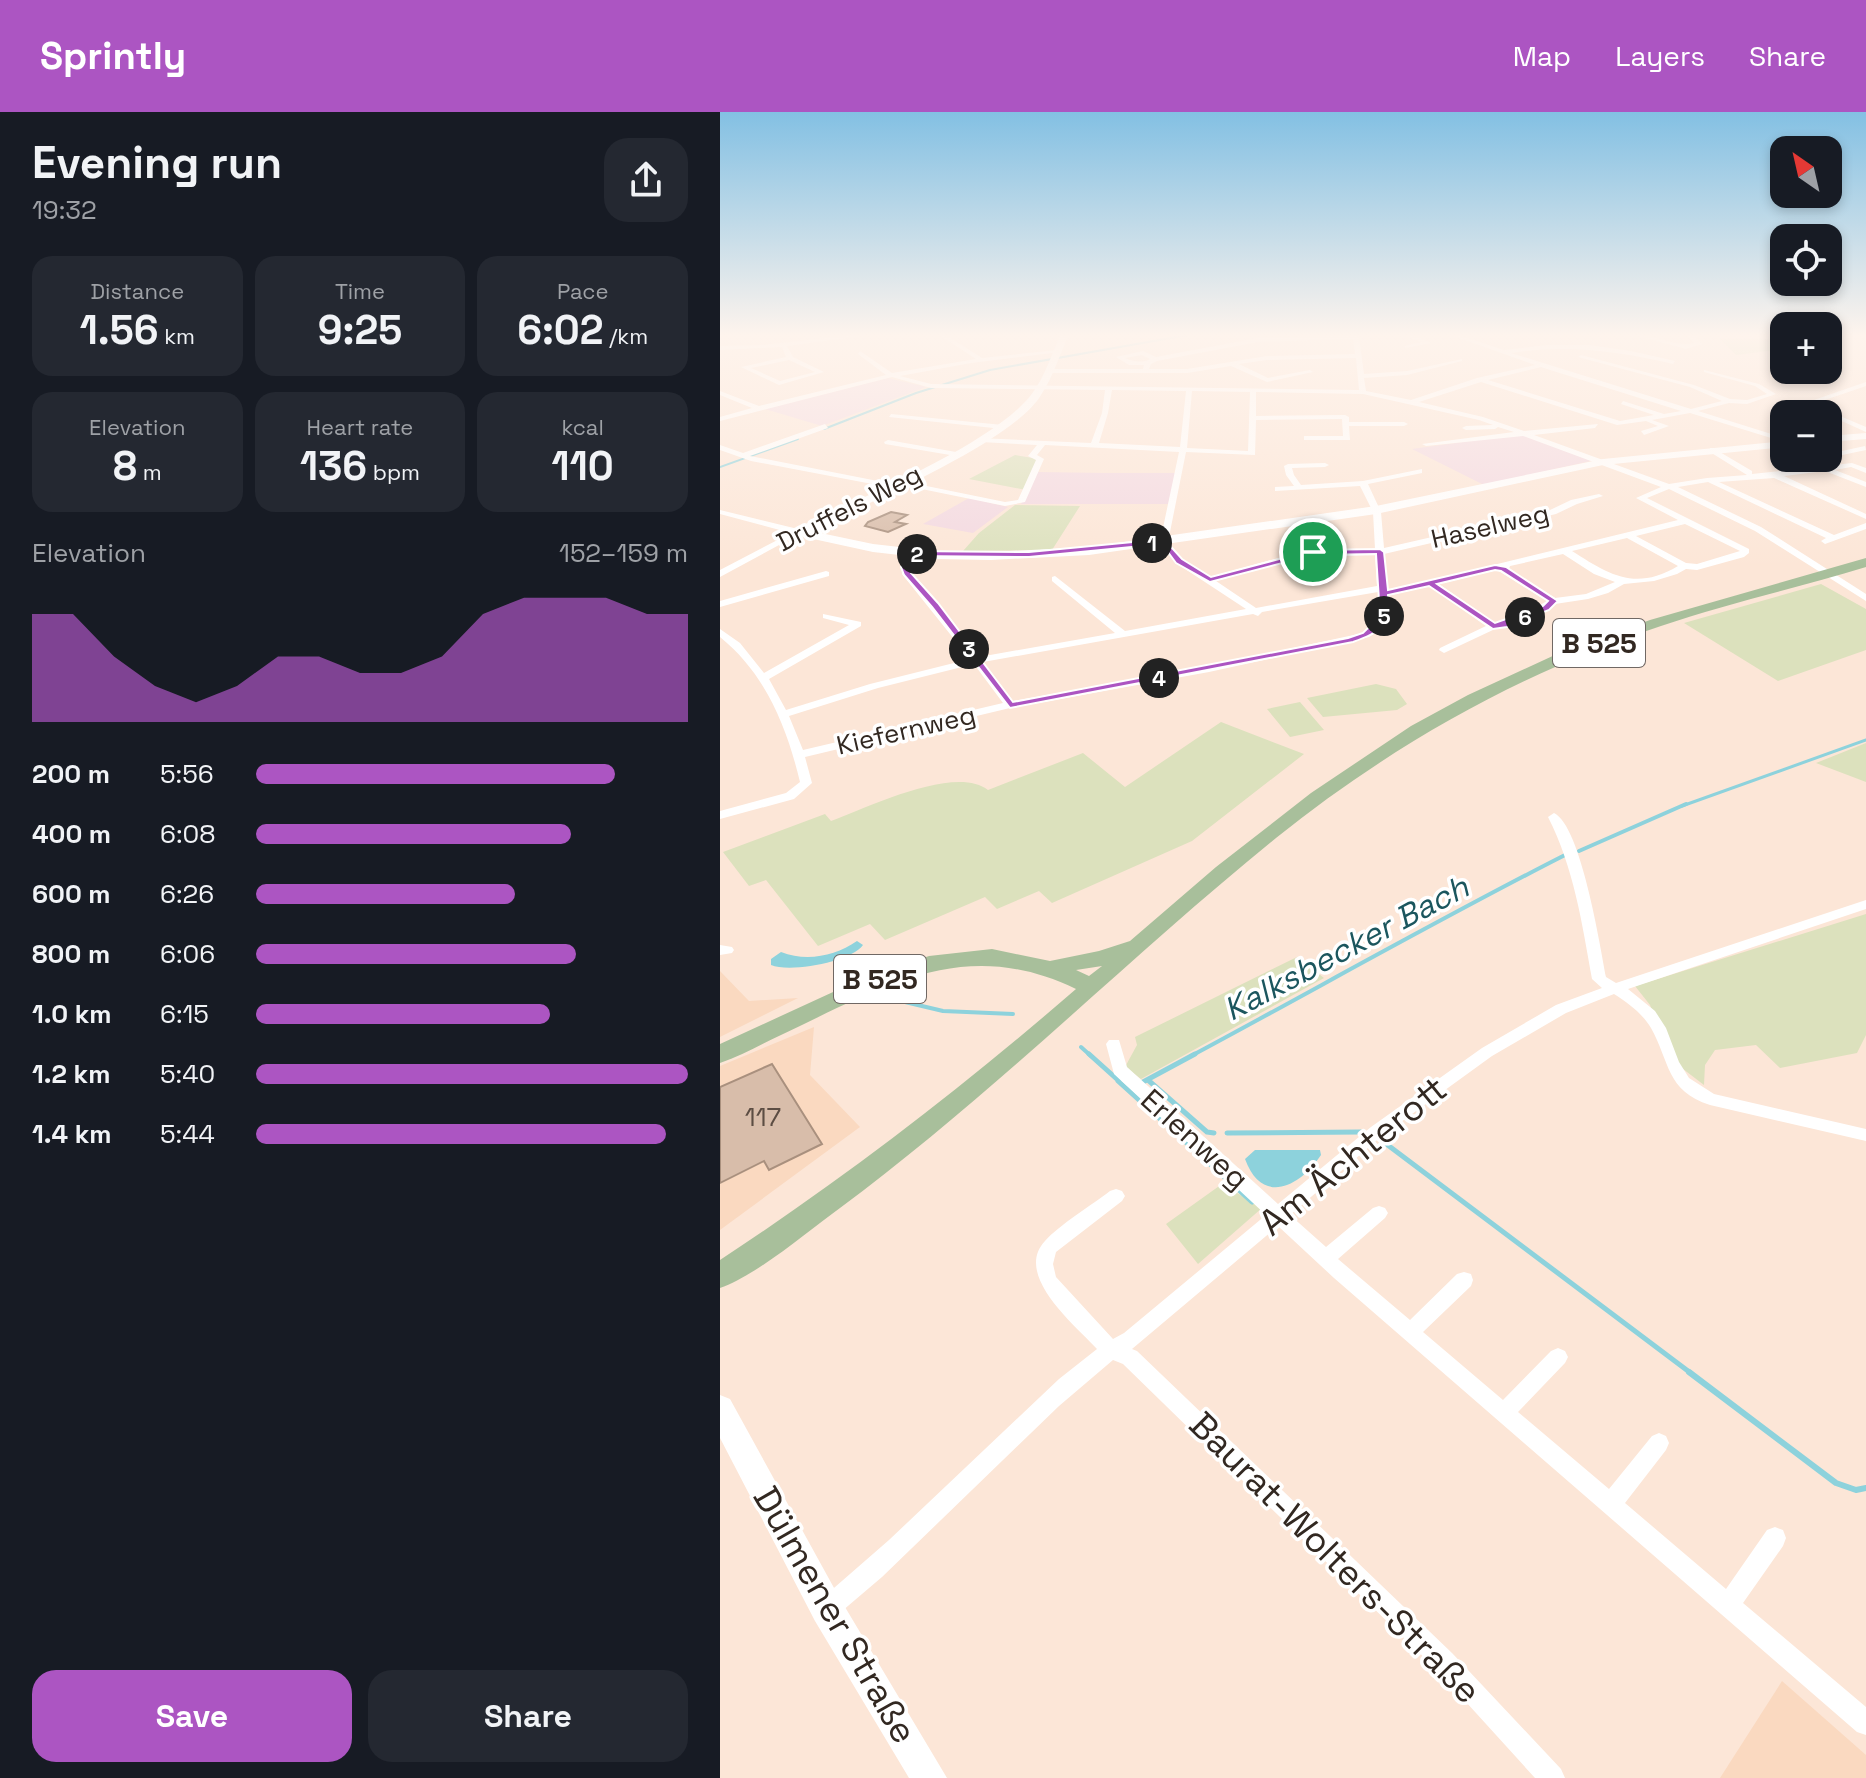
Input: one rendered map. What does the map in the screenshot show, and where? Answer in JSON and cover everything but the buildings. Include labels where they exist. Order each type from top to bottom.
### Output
[{"type":"main road","name":"B 525","points":[[722,1274],[837,1196],[913,1139],[1247,851],[1316,797],[1398,742],[1466,703],[1547,664],[1615,637],[1866,562]]},
{"type":"main road","points":[[1052,967],[1103,958],[1148,938]]},
{"type":"main road","name":"B 525","points":[[720,1054],[880,979],[922,964],[993,955],[1052,967],[1092,987]]},
{"type":"street","points":[[720,419],[746,412]]},
{"type":"street","name":"Druffels Weg","points":[[720,574],[956,454],[1003,427],[1021,412]]},
{"type":"street","points":[[1094,446],[1105,412]]},
{"type":"street","points":[[1186,412],[1183,450],[1164,542],[1179,561],[1258,613]]},
{"type":"street","points":[[981,440],[1252,453],[1253,412]]},
{"type":"street","points":[[1449,412],[1508,427],[1670,486],[1732,514],[1866,598]]},
{"type":"street","points":[[1583,412],[1620,423],[1688,412]]},
{"type":"street","points":[[1652,412],[1666,416]]},
{"type":"street","points":[[1694,412],[1770,437]]},
{"type":"street","points":[[1826,412],[1866,430]]},
{"type":"street","points":[[1402,415],[1407,434]]},
{"type":"street","points":[[891,416],[1003,427]]},
{"type":"street","points":[[1253,418],[1345,417],[1347,438],[1307,438]]},
{"type":"street","points":[[1644,433],[1665,426],[1645,419]]},
{"type":"street","points":[[1345,424],[1404,424]]},
{"type":"street","points":[[747,458],[825,426]]},
{"type":"street","points":[[1426,444],[1595,426]]},
{"type":"street","points":[[1466,428],[1508,427]]},
{"type":"street","points":[[1579,427],[1605,436]]},
{"type":"street","points":[[1842,438],[1866,436]]},
{"type":"street","points":[[888,442],[956,454]]},
{"type":"street","points":[[720,447],[747,458],[1005,504],[1021,502],[1040,459],[1032,456],[1043,443]]},
{"type":"street","points":[[720,512],[799,532],[910,553],[1029,555],[1164,542],[1376,510],[1603,462],[1770,444]]},
{"type":"street","points":[[1842,453],[1865,448]]},
{"type":"street","points":[[1713,450],[1749,473]]},
{"type":"street","points":[[1298,486],[1288,466],[1325,465]]},
{"type":"street","points":[[1842,467],[1852,465],[1866,471]]},
{"type":"street","points":[[1278,489],[1363,483],[1402,469],[1419,471]]},
{"type":"street","points":[[1444,650],[1493,626],[1534,613],[1553,601],[1567,601],[1611,590],[1620,583],[1677,572],[1684,566],[1718,562],[1746,551],[1640,498],[1670,486],[1707,480],[1802,472]]},
{"type":"street","points":[[1834,472],[1866,485]]},
{"type":"street","points":[[1777,475],[1866,517]]},
{"type":"street","points":[[1707,480],[1834,538]]},
{"type":"street","points":[[1363,483],[1376,510],[1383,591]]},
{"type":"street","name":"Haselweg","points":[[1210,580],[1304,554],[1380,552],[1553,512],[1574,502],[1599,496]]},
{"type":"street","points":[[782,715],[874,686],[977,660],[1431,583],[1686,521]]},
{"type":"street","points":[[1821,542],[1866,526]]},
{"type":"street","points":[[1630,536],[1684,566]]},
{"type":"street","points":[[1565,551],[1620,583]]},
{"type":"street","points":[[910,553],[906,559],[907,574],[1010,705]]},
{"type":"street","points":[[1501,567],[1553,601]]},
{"type":"street","points":[[720,604],[826,574]]},
{"type":"street","points":[[1055,579],[1122,633]]},
{"type":"street","points":[[1431,583],[1493,626]]},
{"type":"street","name":"Kiefernweg","points":[[797,755],[1010,705],[1350,640],[1376,629],[1384,616],[1383,591]]},
{"type":"street","points":[[764,677],[858,624],[826,616]]},
{"type":"street","points":[[720,632],[737,644],[764,677],[782,715],[806,783],[796,793],[720,815]]},
{"type":"street","points":[[1554,817],[1578,865],[1599,979],[1633,1000],[1651,1017],[1680,1080],[1694,1092],[1710,1099],[1866,1135]]},
{"type":"street","name":"Am Ächterott","points":[[827,1609],[861,1581],[1043,1407],[1110,1350],[1131,1339],[1377,1131],[1487,1052],[1561,1009],[1866,904]]},
{"type":"street","name":"Erlenweg","points":[[1114,1044],[1120,1070],[1326,1258],[1866,1723]]},
{"type":"street","points":[[1110,1350],[1049,1282],[1043,1271],[1043,1259],[1050,1247],[1116,1196]]},
{"type":"street","points":[[1326,1258],[1379,1213]]},
{"type":"street","points":[[1411,1331],[1464,1280]]},
{"type":"street","name":"Baurat-Wolters-Straße","points":[[1110,1350],[1130,1357],[1152,1378],[1444,1661],[1552,1778]]},
{"type":"street","points":[[1506,1411],[1558,1357]]},
{"type":"street","name":"Dülmener Straße","points":[[720,1409],[827,1609],[929,1778]]},
{"type":"street","points":[[1612,1503],[1659,1443]]},
{"type":"street","points":[[1729,1604],[1775,1538]]},
{"type":"shaded area","points":[[774,412],[860,412],[822,426]]},
{"type":"shaded area","points":[[1522,434],[1595,460],[1484,485],[1412,449]]},
{"type":"shaded area","points":[[1038,472],[1177,473],[1168,504],[1021,504]]},
{"type":"shaded area","points":[[969,498],[1008,507],[973,533],[923,524]]},
{"type":"shaded area","points":[[720,971],[749,1001],[798,998],[720,1037]]},
{"type":"shaded area","points":[[814,1027],[810,1075],[860,1127],[720,1230],[720,1066]]},
{"type":"shaded area","points":[[1782,1681],[1866,1755],[1866,1778],[1720,1778]]},
{"type":"green space","points":[[1015,455],[1039,459],[1026,490],[969,479]]},
{"type":"green space","points":[[1015,505],[1080,506],[1052,550],[963,551],[979,533]]},
{"type":"green space","points":[[1821,584],[1866,609],[1866,650],[1778,681],[1684,623]]},
{"type":"green space","points":[[1376,684],[1396,689],[1407,704],[1397,710],[1323,717],[1307,698]]},
{"type":"green space","points":[[1300,702],[1324,730],[1290,737],[1267,709]]},
{"type":"green space","points":[[1221,722],[1304,754],[1192,841],[1052,903],[1039,891],[997,909],[985,897],[885,940],[870,924],[818,946],[766,880],[749,886],[723,852],[825,814],[831,821],[933,785],[974,783],[988,790],[1083,753],[1125,787]]},
{"type":"green space","points":[[1866,743],[1866,782],[1816,763]]},
{"type":"green space","points":[[1866,914],[1866,1035],[1857,1053],[1780,1068],[1756,1045],[1715,1050],[1705,1065],[1704,1085],[1670,1059],[1650,1005],[1635,986]]},
{"type":"green space","points":[[1297,957],[1324,978],[1141,1079],[1125,1067],[1137,1045],[1135,1037]]},
{"type":"green space","points":[[1222,1184],[1262,1208],[1198,1264],[1166,1224]]},
{"type":"water","points":[[857,941],[863,945],[834,961],[792,968],[771,965],[771,959],[781,952],[801,957],[820,956]]},
{"type":"water","points":[[1255,1150],[1320,1150],[1321,1155],[1303,1176],[1282,1187],[1271,1187],[1252,1174],[1245,1159]]},
{"type":"waterway","points":[[824,429],[868,412]]},
{"type":"waterway","points":[[720,467],[798,439]]},
{"type":"waterway","name":"Kalksbecker Bach","points":[[1682,806],[1866,740]]},
{"type":"waterway","name":"Kalksbecker Bach","points":[[1579,851],[1686,804]]},
{"type":"waterway","name":"Kalksbecker Bach","points":[[1191,1056],[1565,855]]},
{"type":"waterway","points":[[884,997],[943,1011],[1013,1014]]},
{"type":"waterway","points":[[1081,1047],[1091,1056]]},
{"type":"waterway","points":[[1089,1054],[1119,1081]]},
{"type":"waterway","name":"Kalksbecker Bach","points":[[1143,1082],[1195,1054]]},
{"type":"waterway","points":[[1148,1080],[1207,1132],[1214,1133]]},
{"type":"waterway","points":[[1118,1081],[1252,1202]]},
{"type":"waterway","points":[[1227,1133],[1361,1132]]},
{"type":"waterway","points":[[1381,1140],[1692,1374]]},
{"type":"waterway","points":[[1689,1372],[1836,1483],[1856,1490],[1866,1488]]},
{"type":"route","points":[[1313,552],[1210,580],[1179,561],[1164,542],[1029,555],[910,553],[905,567],[907,574],[935,605],[1010,705],[1350,640],[1366,635],[1381,623],[1384,594],[1431,583],[1493,626],[1546,608],[1553,601],[1503,569],[1495,568],[1384,594],[1380,552],[1313,552]]}]
